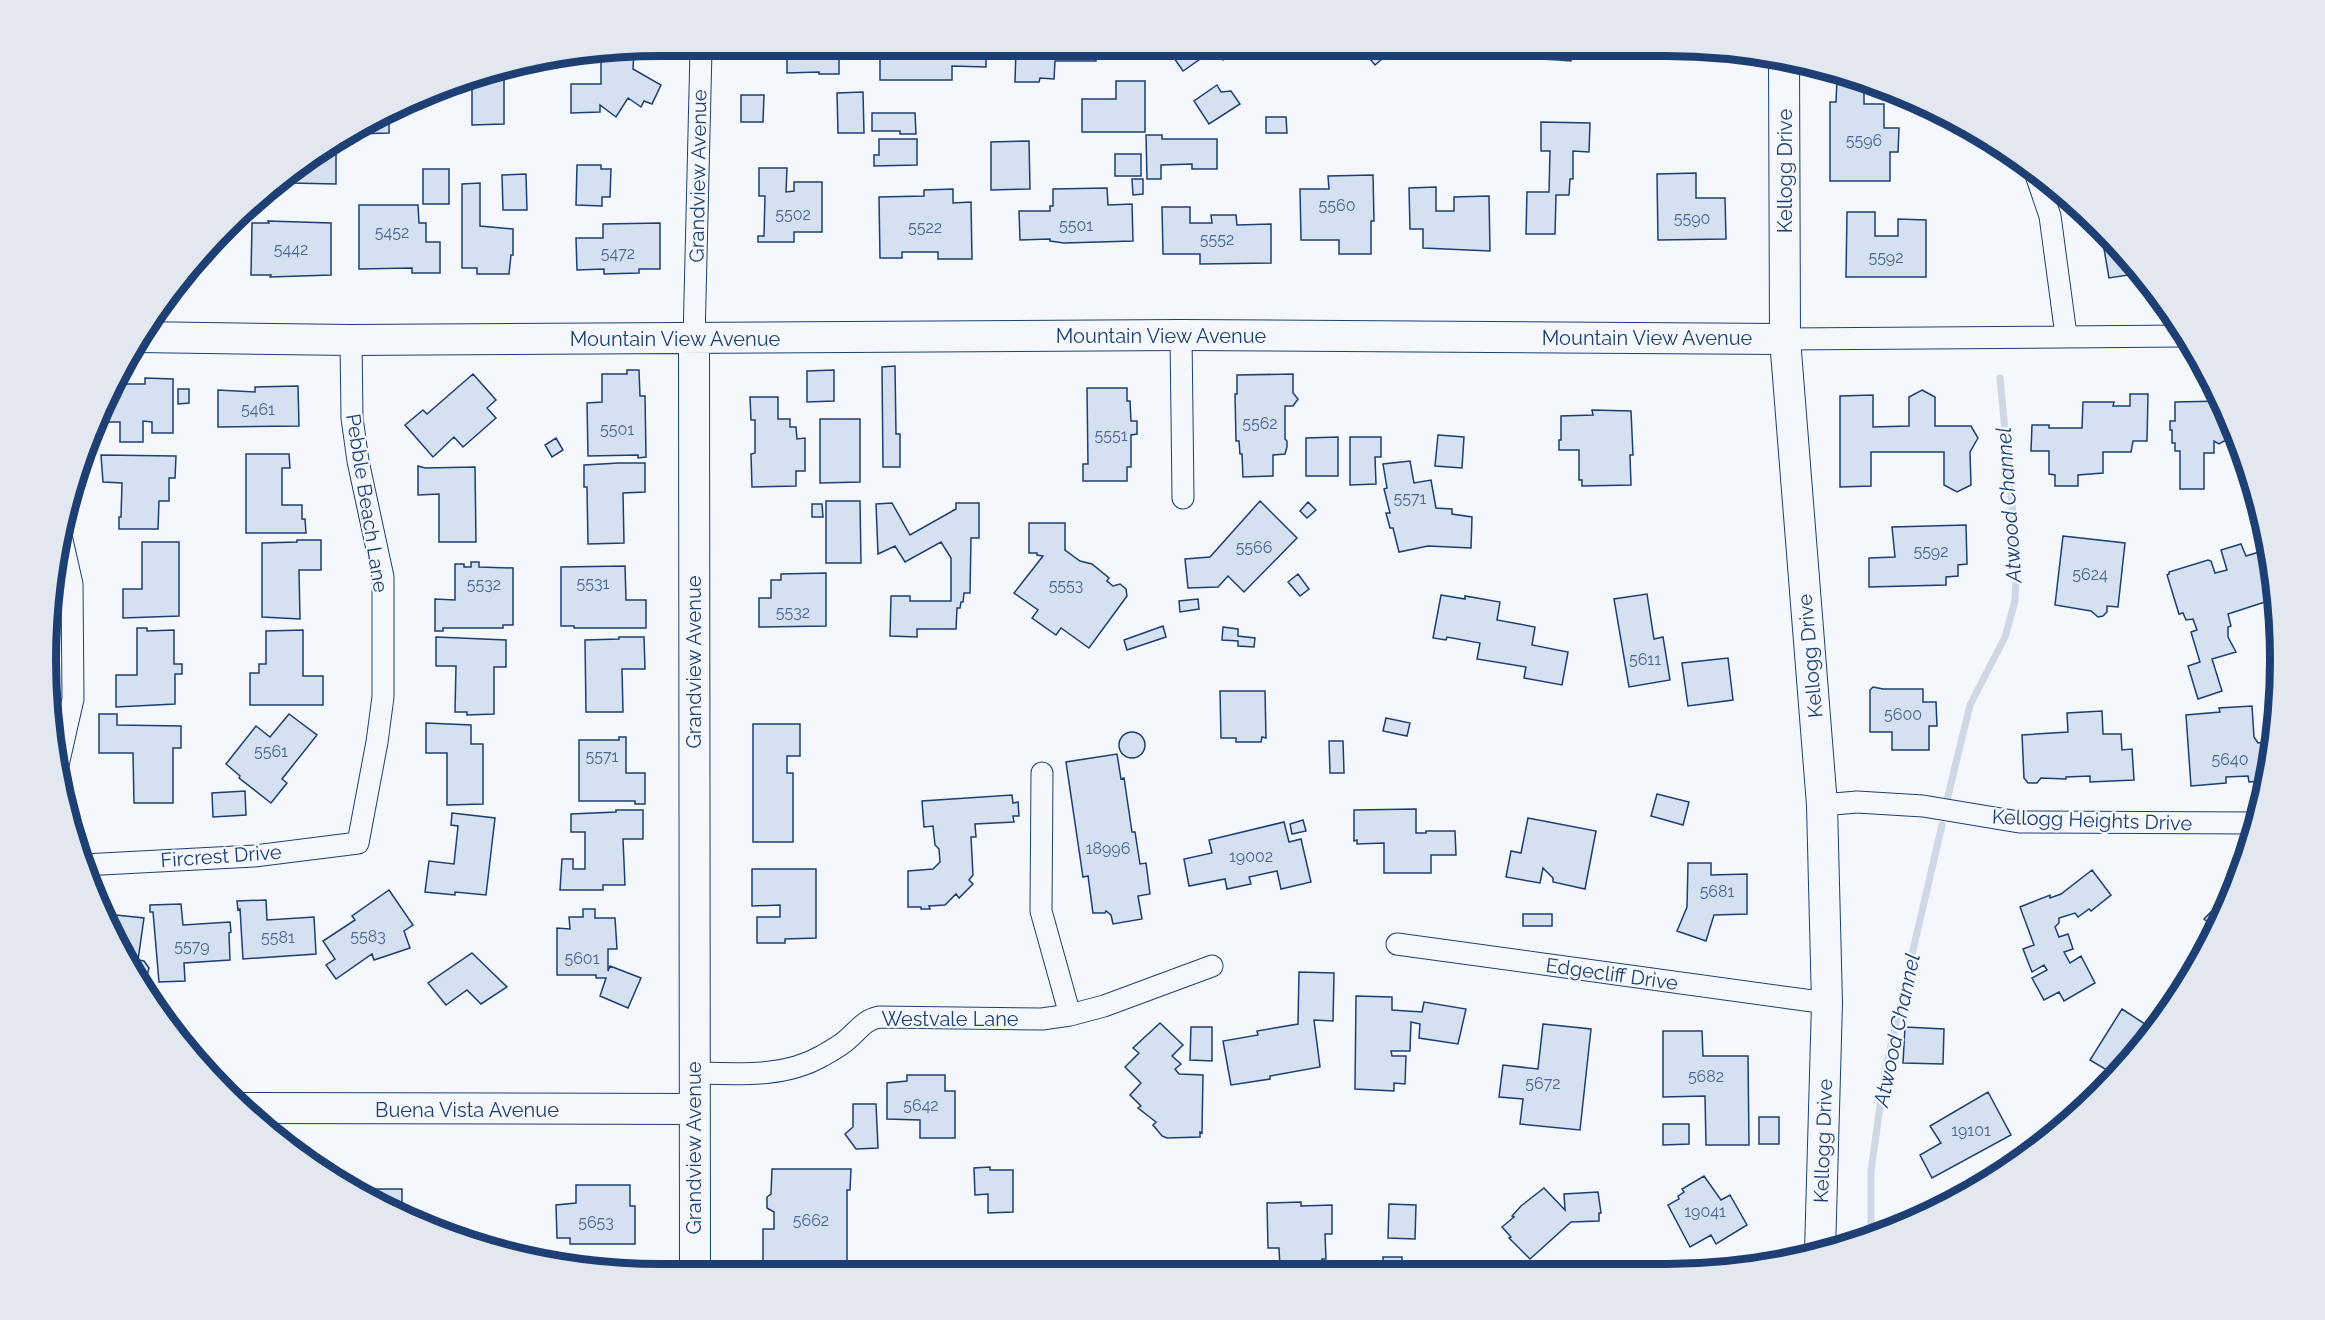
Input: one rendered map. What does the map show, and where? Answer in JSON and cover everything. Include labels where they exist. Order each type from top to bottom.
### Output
[{"type":"street","name":"Grandview Avenue","points":[[695,1264],[694,340],[701,56]]},
{"type":"street","name":"Kellogg Drive","points":[[1784,67],[1785,339],[1822,805],[1827,1003],[1820,1244]]},
{"type":"street","points":[[2040,186],[2050,216],[2066,335]]},
{"type":"street","name":"Mountain View Avenue","points":[[149,337],[694,340],[1181,335],[1785,339],[2175,336]]},
{"type":"street","points":[[1181,335],[1183,498]]},
{"type":"street","name":"Pebble Beach Lane","points":[[351,340],[352,418],[358,461],[383,577],[383,697],[358,843]]},
{"type":"street","points":[[62,747],[73,699],[72,584],[65,554]]},
{"type":"street","points":[[1042,773],[1041,911],[1070,1015]]},
{"type":"street","name":"Kellogg Heights Drive","points":[[1822,805],[1857,802],[1923,806],[2019,822],[2247,823]]},
{"type":"street","name":"Fircrest Drive","points":[[92,865],[254,856],[358,843]]},
{"type":"street","name":"Edgecliff Drive","points":[[1397,944],[1827,1003]]},
{"type":"street","name":"Westvale Lane","points":[[695,1073],[748,1074],[784,1071],[821,1057],[848,1039],[869,1019],[879,1017],[1042,1019],[1070,1015],[1104,1006],[1212,966]]},
{"type":"street","name":"Buena Vista Avenue","points":[[255,1108],[694,1109]]},
{"type":"building","points":[[767,56],[839,56],[839,74],[787,73],[787,58],[767,59]]},
{"type":"building","points":[[880,56],[986,56],[986,67],[952,66],[952,80],[880,80]]},
{"type":"building","points":[[1016,56],[1097,56],[1096,61],[1055,61],[1054,79],[1040,78],[1039,82],[1015,82]]},
{"type":"building","points":[[1173,56],[1205,56],[1183,71]]},
{"type":"building","points":[[1368,56],[1386,56],[1375,65]]},
{"type":"building","points":[[1541,56],[1571,56],[1571,61],[1541,59]]},
{"type":"building","points":[[634,57],[633,69],[661,85],[652,104],[644,101],[641,107],[628,98],[616,117],[600,105],[600,112],[571,113],[571,84],[601,84],[601,59]]},
{"type":"building","points":[[556,65],[556,68],[536,68]]},
{"type":"building","points":[[504,76],[504,124],[472,125],[472,86]]},
{"type":"building","points":[[1116,81],[1145,81],[1145,132],[1082,132],[1082,99],[1116,99]]},
{"type":"building","points":[[1837,81],[1864,90],[1864,104],[1884,104],[1884,128],[1899,128],[1898,152],[1890,152],[1890,181],[1830,181],[1830,102],[1836,102]]},
{"type":"building","points":[[1217,85],[1221,92],[1231,91],[1240,104],[1209,124],[1194,101]]},
{"type":"building","points":[[863,92],[864,133],[838,133],[837,93]]},
{"type":"building","points":[[741,95],[764,95],[763,122],[741,122]]},
{"type":"building","points":[[872,113],[915,113],[916,134],[900,134],[900,131],[872,131]]},
{"type":"building","points":[[1266,117],[1286,117],[1287,133],[1266,133]]},
{"type":"building","points":[[389,120],[389,133],[362,134]]},
{"type":"building","points":[[1541,122],[1590,123],[1589,152],[1573,151],[1573,179],[1570,179],[1569,195],[1556,195],[1555,234],[1526,234],[1527,192],[1549,192],[1550,151],[1541,151]]},
{"type":"building","points":[[1146,135],[1162,135],[1162,139],[1217,139],[1217,169],[1192,169],[1192,164],[1161,165],[1161,179],[1147,179]]},
{"type":"building","points":[[879,139],[917,139],[917,165],[874,166],[874,155],[879,155]]},
{"type":"building","points":[[1029,141],[1030,189],[991,190],[991,142]]},
{"type":"building","points":[[336,150],[336,184],[290,183],[292,180]]},
{"type":"building","points":[[1115,154],[1141,154],[1141,176],[1115,176]]},
{"type":"building","points":[[577,165],[601,165],[601,169],[611,169],[610,197],[602,197],[602,206],[576,205]]},
{"type":"building","points":[[759,168],[787,168],[786,192],[794,191],[794,182],[822,182],[822,232],[794,232],[794,242],[758,242],[758,236],[764,236],[765,196],[759,196]]},
{"type":"building","points":[[423,169],[449,169],[449,204],[423,204]]},
{"type":"building","points":[[1696,173],[1696,198],[1725,198],[1726,239],[1658,240],[1657,174]]},
{"type":"building","points":[[526,174],[527,210],[503,210],[502,175]]},
{"type":"building","points":[[1373,175],[1374,221],[1371,221],[1371,254],[1339,254],[1339,240],[1301,240],[1300,189],[1329,189],[1328,176]]},
{"type":"building","points":[[1132,179],[1143,179],[1143,194],[1133,195]]},
{"type":"building","points":[[480,183],[480,226],[513,229],[513,255],[511,255],[509,274],[477,274],[477,268],[462,268],[462,184]]},
{"type":"building","points":[[1436,187],[1436,211],[1454,211],[1454,197],[1489,196],[1490,251],[1423,248],[1423,229],[1410,229],[1409,188]]},
{"type":"building","points":[[1107,188],[1108,205],[1132,204],[1133,241],[1064,243],[1050,241],[1050,239],[1020,240],[1019,211],[1050,211],[1050,206],[1053,206],[1053,189]]},
{"type":"building","points":[[953,189],[953,203],[971,202],[972,259],[938,259],[938,252],[902,252],[902,258],[880,258],[879,197],[924,196],[924,190]]},
{"type":"building","points":[[359,205],[418,205],[419,223],[426,223],[426,242],[440,242],[440,273],[412,273],[412,268],[359,269]]},
{"type":"building","points":[[1162,207],[1190,207],[1190,223],[1212,223],[1211,215],[1236,215],[1237,225],[1271,224],[1271,263],[1200,264],[1200,254],[1163,254]]},
{"type":"building","points":[[1847,212],[1875,212],[1875,236],[1898,236],[1898,219],[1926,220],[1926,277],[1846,277]]},
{"type":"building","points":[[268,221],[331,223],[331,275],[270,277],[271,275],[251,275],[252,223],[269,223]]},
{"type":"building","points":[[660,223],[660,269],[639,269],[639,273],[604,274],[604,269],[577,270],[576,238],[603,238],[603,224]]},
{"type":"building","points":[[2103,245],[2130,275],[2109,278]]},
{"type":"building","points":[[895,366],[896,434],[900,434],[900,467],[883,467],[882,367]]},
{"type":"building","points":[[627,370],[639,370],[640,396],[645,396],[646,457],[638,458],[638,455],[588,456],[587,403],[602,402],[602,374],[627,374]]},
{"type":"building","points":[[834,370],[834,401],[807,402],[807,371]]},
{"type":"building","points":[[473,374],[496,400],[487,408],[496,418],[463,447],[454,437],[433,457],[405,425],[423,410],[427,414]]},
{"type":"building","points":[[1293,374],[1293,393],[1298,399],[1293,406],[1285,406],[1287,447],[1285,454],[1273,455],[1273,476],[1243,477],[1242,454],[1240,454],[1239,441],[1236,441],[1237,375]]},
{"type":"building","points":[[145,378],[173,379],[173,433],[152,433],[152,422],[143,421],[143,442],[120,442],[120,422],[105,422],[123,384],[145,384]]},
{"type":"building","points":[[298,386],[299,426],[218,427],[218,390],[255,392],[255,387]]},
{"type":"building","points":[[1087,388],[1127,388],[1131,421],[1137,421],[1137,434],[1131,435],[1131,467],[1127,467],[1127,481],[1083,481],[1083,464],[1088,464]]},
{"type":"building","points":[[178,389],[189,389],[189,403],[178,404]]},
{"type":"building","points":[[1922,390],[1935,397],[1935,426],[1971,426],[1978,438],[1970,452],[1971,485],[1957,492],[1944,485],[1944,452],[1871,452],[1871,486],[1840,487],[1840,396],[1873,395],[1873,427],[1909,426],[1909,397]]},
{"type":"building","points":[[2130,394],[2148,394],[2147,441],[2133,441],[2131,452],[2103,452],[2103,473],[2078,475],[2078,486],[2055,486],[2055,475],[2049,474],[2049,451],[2031,451],[2032,425],[2049,425],[2049,428],[2082,428],[2083,402],[2114,402],[2113,406],[2130,406]]},
{"type":"building","points":[[750,397],[778,397],[778,419],[790,419],[790,427],[796,427],[797,439],[805,438],[805,471],[796,471],[796,486],[752,487],[751,454],[755,453],[755,420],[751,420]]},
{"type":"building","points":[[2211,401],[2228,441],[2219,444],[2214,441],[2214,453],[2204,453],[2204,489],[2180,489],[2180,451],[2175,451],[2175,443],[2172,443],[2172,430],[2170,430],[2170,421],[2175,421],[2175,402]]},
{"type":"building","points":[[1592,410],[1631,411],[1633,455],[1630,455],[1631,485],[1582,486],[1582,480],[1579,480],[1579,450],[1559,450],[1561,416],[1593,415]]},
{"type":"building","points":[[820,419],[860,419],[860,482],[820,483]]},
{"type":"building","points":[[1438,435],[1464,437],[1462,468],[1435,466]]},
{"type":"building","points":[[1338,437],[1338,476],[1306,476],[1306,438]]},
{"type":"building","points":[[1350,437],[1381,437],[1381,457],[1375,457],[1376,484],[1350,485]]},
{"type":"building","points":[[556,438],[563,450],[552,457],[545,445]]},
{"type":"building","points":[[246,454],[289,454],[290,468],[282,468],[282,505],[302,505],[302,519],[305,519],[306,533],[246,533]]},
{"type":"building","points":[[101,455],[176,456],[175,478],[169,478],[169,501],[159,501],[158,529],[119,529],[122,483],[103,482]]},
{"type":"building","points":[[1410,461],[1414,483],[1431,480],[1436,508],[1452,509],[1452,514],[1472,517],[1471,548],[1428,546],[1399,552],[1393,528],[1390,528],[1386,513],[1390,513],[1384,489],[1387,488],[1383,464]]},
{"type":"building","points":[[645,463],[645,492],[623,493],[624,543],[588,544],[587,487],[584,487],[584,465]]},
{"type":"building","points":[[418,466],[425,468],[475,467],[476,542],[439,542],[439,494],[418,495]]},
{"type":"building","points":[[826,501],[860,501],[861,563],[826,563]]},
{"type":"building","points":[[1260,501],[1297,538],[1244,592],[1228,576],[1218,587],[1188,588],[1185,559],[1210,557]]},
{"type":"building","points":[[1308,502],[1316,510],[1307,518],[1300,511]]},
{"type":"building","points":[[892,503],[910,535],[956,509],[956,503],[979,503],[979,538],[971,538],[970,593],[964,593],[963,602],[960,608],[957,608],[956,629],[917,629],[917,637],[890,636],[891,596],[910,596],[910,601],[951,601],[951,558],[941,542],[905,562],[895,546],[878,554],[876,504]]},
{"type":"building","points":[[812,504],[822,504],[823,517],[812,517]]},
{"type":"building","points":[[1029,523],[1065,523],[1065,550],[1080,561],[1092,564],[1109,578],[1107,581],[1113,586],[1120,584],[1126,589],[1127,596],[1089,648],[1061,628],[1056,635],[1032,618],[1038,610],[1014,593],[1043,556],[1029,553]]},
{"type":"building","points":[[1966,525],[1967,564],[1958,565],[1958,576],[1946,577],[1946,585],[1869,587],[1869,558],[1895,557],[1892,527]]},
{"type":"building","points":[[2063,536],[2125,543],[2118,607],[2107,606],[2107,612],[2098,617],[2091,611],[2055,605]]},
{"type":"building","points":[[297,540],[321,540],[321,570],[299,570],[300,619],[262,617],[262,543],[297,542]]},
{"type":"building","points":[[142,542],[179,542],[179,616],[123,618],[123,589],[142,589]]},
{"type":"building","points":[[2241,544],[2246,556],[2259,552],[2266,602],[2228,614],[2231,626],[2228,627],[2228,637],[2236,652],[2212,659],[2222,691],[2198,699],[2188,666],[2200,662],[2191,632],[2197,630],[2193,619],[2186,620],[2183,613],[2179,614],[2167,575],[2169,572],[2208,560],[2211,561],[2215,573],[2227,570],[2221,550]]},
{"type":"building","points":[[471,562],[479,562],[479,567],[513,568],[513,625],[503,625],[503,628],[443,628],[443,631],[435,631],[435,599],[455,600],[455,564],[471,567]]},
{"type":"building","points":[[625,566],[626,600],[646,600],[646,628],[561,626],[561,567]]},
{"type":"building","points":[[826,573],[826,626],[759,627],[759,598],[771,598],[771,580],[781,580],[781,574]]},
{"type":"building","points":[[1298,574],[1309,589],[1300,596],[1288,582]]},
{"type":"building","points":[[1647,594],[1654,639],[1663,637],[1670,680],[1629,687],[1614,599]]},
{"type":"building","points":[[1441,595],[1465,599],[1465,596],[1500,602],[1497,620],[1535,627],[1532,645],[1568,652],[1562,685],[1524,678],[1526,667],[1477,659],[1480,643],[1447,637],[1446,640],[1433,638]]},
{"type":"building","points":[[1198,599],[1199,609],[1180,612],[1179,601]]},
{"type":"building","points":[[1163,626],[1166,637],[1127,650],[1124,640]]},
{"type":"building","points":[[1223,627],[1238,629],[1238,636],[1255,638],[1254,647],[1238,646],[1238,641],[1222,640]]},
{"type":"building","points":[[137,628],[147,628],[147,631],[174,630],[174,664],[182,664],[182,674],[175,674],[175,704],[116,707],[116,675],[137,675]]},
{"type":"building","points":[[303,630],[303,676],[323,676],[323,705],[250,705],[250,673],[259,673],[259,664],[266,664],[266,631]]},
{"type":"building","points":[[436,637],[506,640],[506,667],[494,667],[494,714],[467,715],[467,712],[455,712],[456,666],[436,666]]},
{"type":"building","points":[[619,637],[644,637],[645,669],[622,669],[623,712],[586,712],[585,640],[619,639]]},
{"type":"building","points":[[1728,658],[1733,700],[1688,706],[1682,663]]},
{"type":"building","points":[[1873,687],[1923,689],[1923,702],[1936,702],[1937,726],[1929,726],[1929,750],[1892,750],[1892,732],[1870,732],[1870,690]]},
{"type":"building","points":[[1220,691],[1265,691],[1266,738],[1262,737],[1261,742],[1236,742],[1236,738],[1221,738]]},
{"type":"building","points":[[2252,706],[2254,737],[2258,743],[2263,742],[2257,781],[2249,782],[2248,776],[2226,777],[2226,783],[2191,786],[2186,715],[2220,712],[2219,708]]},
{"type":"building","points":[[2102,711],[2103,734],[2121,734],[2122,750],[2132,749],[2134,780],[2090,782],[2090,776],[2066,777],[2066,779],[2041,778],[2037,783],[2028,783],[2024,778],[2022,735],[2068,732],[2067,713]]},
{"type":"building","points":[[99,714],[117,714],[117,725],[181,726],[181,748],[173,748],[173,803],[134,803],[133,753],[99,753]]},
{"type":"building","points":[[289,714],[317,735],[282,779],[287,783],[271,803],[239,778],[240,776],[226,764],[256,726],[270,737]]},
{"type":"building","points":[[1386,718],[1410,723],[1407,736],[1383,731]]},
{"type":"building","points":[[426,723],[471,725],[471,744],[483,744],[483,804],[447,805],[447,753],[426,753]]},
{"type":"building","points":[[753,724],[800,724],[800,756],[787,756],[787,773],[793,773],[793,842],[753,842]]},
{"type":"building","points":[[1132,732],[1141,736],[1145,745],[1141,754],[1132,758],[1123,754],[1119,745],[1123,736]]},
{"type":"building","points":[[619,737],[626,737],[626,773],[645,773],[645,804],[635,804],[635,801],[579,801],[579,740],[619,740]]},
{"type":"building","points":[[1329,741],[1343,741],[1344,773],[1330,773]]},
{"type":"building","points":[[1117,754],[1121,779],[1124,778],[1132,832],[1135,832],[1140,864],[1146,863],[1150,894],[1138,896],[1142,919],[1113,924],[1111,915],[1106,911],[1105,913],[1093,913],[1088,876],[1083,877],[1066,762]]},
{"type":"building","points":[[245,791],[246,815],[213,817],[212,793]]},
{"type":"building","points":[[1657,794],[1689,802],[1683,825],[1651,816]]},
{"type":"building","points":[[1012,795],[1013,803],[1018,802],[1019,816],[1013,816],[1014,822],[975,824],[976,837],[971,837],[973,875],[969,880],[973,884],[959,898],[956,894],[945,905],[929,906],[930,909],[908,907],[908,871],[933,869],[940,862],[933,826],[924,827],[922,801]]},
{"type":"building","points":[[1416,809],[1416,833],[1455,831],[1456,855],[1431,855],[1431,873],[1384,873],[1384,843],[1357,844],[1357,840],[1354,841],[1354,810]]},
{"type":"building","points":[[616,810],[643,810],[643,839],[623,839],[625,885],[603,885],[603,890],[560,890],[562,859],[573,859],[573,869],[585,869],[585,832],[571,832],[571,814],[616,812]]},
{"type":"building","points":[[452,813],[495,818],[486,895],[425,892],[429,861],[454,864],[458,826],[451,825]]},
{"type":"building","points":[[1528,818],[1596,831],[1585,889],[1553,882],[1553,878],[1543,868],[1540,883],[1506,877],[1511,851],[1521,853]]},
{"type":"building","points":[[1303,820],[1306,831],[1292,834],[1290,824]]},
{"type":"building","points":[[1284,822],[1289,842],[1301,839],[1311,882],[1281,889],[1277,871],[1249,877],[1251,884],[1227,889],[1225,879],[1189,886],[1184,859],[1212,853],[1209,840]]},
{"type":"building","points":[[1688,863],[1711,863],[1711,875],[1747,874],[1747,914],[1714,915],[1706,941],[1677,931],[1687,907]]},
{"type":"building","points":[[752,869],[816,869],[816,938],[785,939],[785,943],[757,943],[757,917],[780,917],[780,905],[752,906]]},
{"type":"building","points":[[2092,870],[2111,895],[2091,911],[2089,909],[2078,917],[2075,913],[2059,918],[2059,923],[2055,927],[2059,937],[2068,934],[2073,949],[2064,952],[2070,963],[2081,956],[2095,983],[2064,1001],[2059,992],[2044,1000],[2032,978],[2047,970],[2044,965],[2032,972],[2023,949],[2034,945],[2020,907],[2050,895],[2050,898],[2061,894]]},
{"type":"building","points":[[389,890],[413,925],[404,931],[410,948],[374,960],[372,954],[336,979],[326,965],[335,959],[323,941],[355,920],[352,916]]},
{"type":"building","points":[[266,900],[267,920],[314,917],[316,954],[243,959],[240,909],[238,910],[237,901]]},
{"type":"building","points":[[181,904],[183,925],[230,922],[230,960],[184,963],[185,981],[159,982],[153,912],[150,912],[150,905]]},
{"type":"building","points":[[2216,907],[2209,923],[2204,919]]},
{"type":"building","points":[[583,909],[595,909],[595,918],[615,918],[617,949],[608,949],[608,971],[610,966],[641,978],[628,1008],[600,996],[606,978],[596,978],[596,975],[557,975],[557,928],[570,929],[569,917],[583,917]]},
{"type":"building","points":[[1523,914],[1552,914],[1552,926],[1523,926]]},
{"type":"building","points":[[116,915],[144,918],[138,960],[144,961],[149,968],[145,977],[136,962],[115,921]]},
{"type":"building","points":[[472,953],[507,987],[481,1004],[467,990],[446,1005],[428,983]]},
{"type":"building","points":[[1299,972],[1334,973],[1333,1021],[1314,1020],[1320,1067],[1270,1076],[1270,1079],[1231,1085],[1223,1041],[1258,1035],[1257,1031],[1298,1024]]},
{"type":"building","points":[[1356,996],[1392,997],[1392,1010],[1422,1012],[1424,1002],[1466,1009],[1458,1044],[1419,1038],[1420,1024],[1411,1022],[1410,1051],[1391,1051],[1392,1056],[1406,1056],[1405,1084],[1394,1083],[1394,1091],[1355,1089]]},
{"type":"building","points":[[2122,1009],[2147,1025],[2108,1071],[2090,1060]]},
{"type":"building","points":[[1160,1023],[1183,1045],[1172,1056],[1181,1064],[1175,1069],[1179,1074],[1203,1075],[1202,1133],[1200,1132],[1200,1137],[1167,1138],[1162,1136],[1153,1125],[1156,1122],[1138,1108],[1141,1106],[1130,1095],[1141,1083],[1125,1067],[1139,1053],[1133,1048]]},
{"type":"building","points":[[1543,1024],[1591,1029],[1580,1130],[1520,1124],[1523,1099],[1499,1097],[1503,1065],[1538,1069]]},
{"type":"building","points":[[1191,1027],[1212,1027],[1212,1061],[1190,1060]]},
{"type":"building","points":[[1905,1027],[1944,1029],[1943,1064],[1903,1063]]},
{"type":"building","points":[[1663,1031],[1702,1031],[1703,1056],[1748,1056],[1749,1145],[1706,1145],[1705,1096],[1663,1097]]},
{"type":"building","points":[[907,1075],[945,1075],[945,1091],[955,1091],[955,1138],[920,1138],[920,1120],[887,1119],[887,1083],[907,1081]]},
{"type":"building","points":[[1988,1092],[2011,1135],[1932,1178],[1920,1155],[1941,1143],[1930,1126]]},
{"type":"building","points":[[853,1104],[876,1104],[878,1148],[856,1149],[845,1134],[853,1127]]},
{"type":"building","points":[[1759,1117],[1779,1117],[1779,1144],[1759,1144]]},
{"type":"building","points":[[1663,1124],[1689,1124],[1689,1144],[1663,1145]]},
{"type":"building","points":[[990,1167],[990,1170],[1013,1170],[1013,1212],[988,1213],[988,1194],[975,1195],[974,1168]]},
{"type":"building","points":[[772,1169],[851,1169],[850,1190],[847,1190],[847,1264],[763,1262],[763,1229],[774,1229],[774,1212],[767,1208],[767,1197],[771,1194]]},
{"type":"building","points":[[1704,1176],[1721,1200],[1730,1195],[1747,1225],[1716,1244],[1711,1235],[1690,1247],[1668,1205],[1679,1199],[1678,1196],[1684,1192],[1682,1189]]},
{"type":"building","points":[[576,1185],[630,1185],[630,1206],[635,1206],[635,1244],[570,1244],[570,1238],[557,1238],[556,1205],[576,1203]]},
{"type":"building","points":[[1544,1188],[1565,1210],[1564,1194],[1598,1192],[1601,1213],[1599,1213],[1599,1221],[1571,1222],[1530,1259],[1509,1238],[1511,1237],[1502,1227],[1514,1217],[1512,1216],[1521,1206]]},
{"type":"building","points":[[402,1189],[402,1206],[393,1202],[370,1190]]},
{"type":"building","points":[[1301,1202],[1301,1206],[1332,1205],[1332,1234],[1325,1234],[1326,1259],[1322,1259],[1323,1264],[1280,1264],[1279,1248],[1268,1248],[1267,1203]]},
{"type":"building","points":[[1389,1204],[1416,1205],[1415,1239],[1388,1238]]},
{"type":"building","points":[[1383,1257],[1402,1257],[1402,1264],[1384,1264]]},
{"type":"waterway","name":"Atwood Channel","points":[[1947,800],[1970,705],[2005,637],[2015,601],[2017,557],[2000,378]]},
{"type":"waterway","name":"Atwood Channel","points":[[1871,1227],[1871,1171],[1885,1071],[1942,825]]}]
